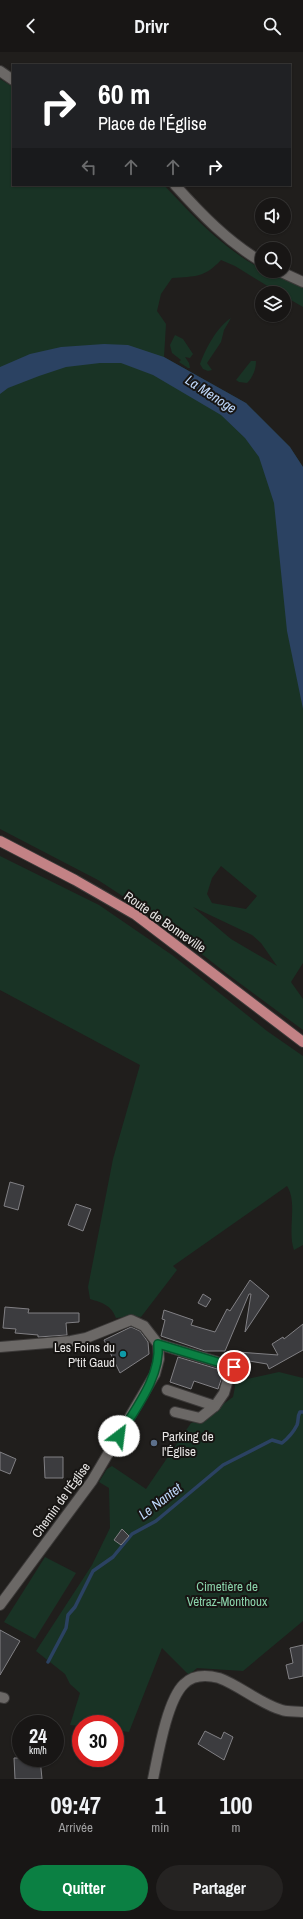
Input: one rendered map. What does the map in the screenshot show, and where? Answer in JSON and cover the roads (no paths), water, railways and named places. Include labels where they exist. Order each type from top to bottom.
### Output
[{"type":"main road","name":"Route de Bonneville","points":[[0,841],[56,870],[136,915],[303,1042]]},
{"type":"street","points":[[0,71],[12,79]]},
{"type":"street","points":[[176,186],[197,210],[214,226],[255,257]]},
{"type":"street","points":[[291,276],[303,282]]},
{"type":"street","points":[[0,1347],[71,1341],[86,1338],[122,1322],[131,1320],[144,1326],[158,1344],[236,1367],[224,1393],[215,1406],[200,1418],[175,1412]]},
{"type":"street","name":"Chemin de l'Église","points":[[0,1605],[92,1480],[119,1436],[155,1374],[159,1359],[158,1344]]},
{"type":"street","points":[[166,1390],[215,1406]]},
{"type":"street","points":[[153,1779],[169,1712],[182,1685],[191,1679],[198,1677],[219,1678],[281,1710],[302,1711]]},
{"type":"water","name":"La Menoge","points":[[104,344],[128,345],[164,357],[246,403],[290,447],[303,467],[303,709],[287,631],[274,503],[259,457],[245,438],[221,415],[153,375],[121,363],[100,363],[66,367],[8,388],[0,394],[0,367],[30,354],[61,347]]},
{"type":"waterway","name":"Le Nantet","points":[[48,1662],[66,1628],[68,1615],[75,1607],[93,1571],[113,1557],[132,1534],[156,1521],[223,1465],[272,1440],[282,1443],[294,1430],[298,1423],[299,1414],[300,1412],[303,1412]]},
{"type":"place","name":"Les Foins du P'tit Gaud","points":[[123,1354]]},
{"type":"place","name":"Parking de l'Église","points":[[154,1443]]},
{"type":"park label","name":"Cimetière de Vétraz-Monthoux","points":[[227,1594]]}]
